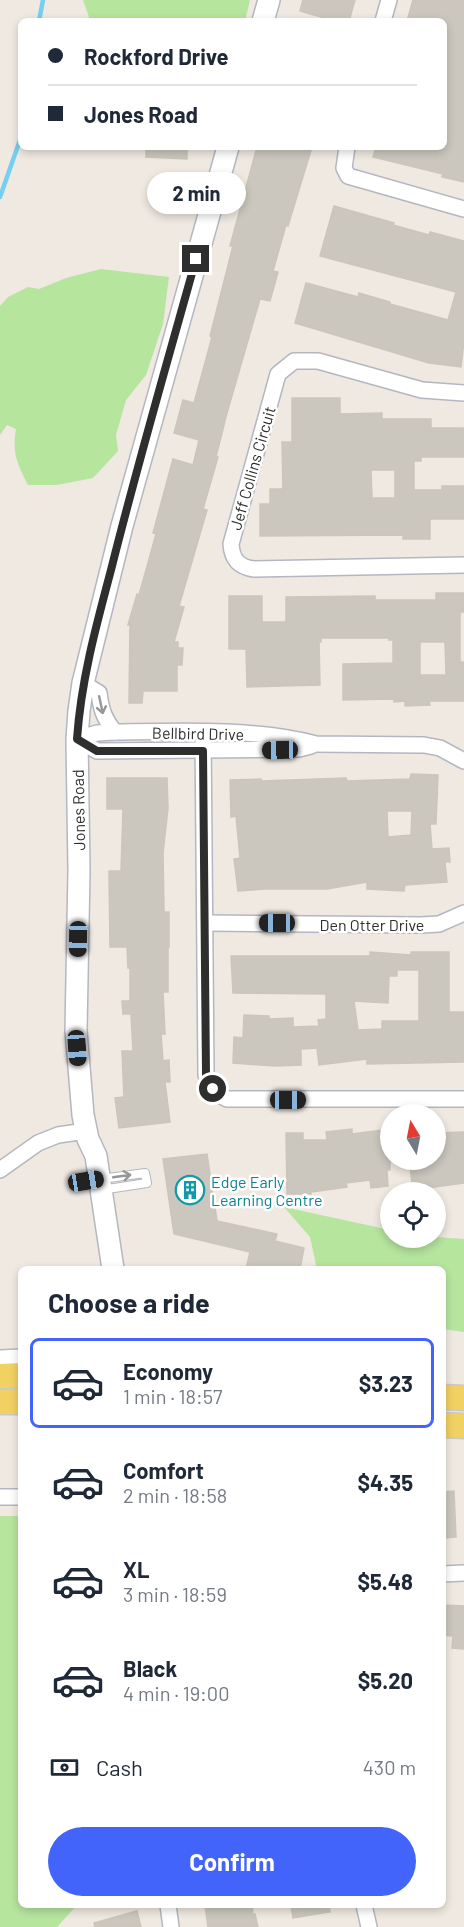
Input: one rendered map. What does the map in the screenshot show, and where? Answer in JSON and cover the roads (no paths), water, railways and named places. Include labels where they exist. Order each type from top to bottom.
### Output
[{"type":"main road","points":[[0,1376],[18,1375]]},
{"type":"main road","points":[[446,1397],[464,1398]]},
{"type":"main road","points":[[0,1402],[18,1402]]},
{"type":"main road","points":[[446,1425],[464,1426]]},
{"type":"street","points":[[264,18],[269,0]]},
{"type":"street","points":[[384,18],[389,0]]},
{"type":"street","name":"Jones Road","points":[[98,1266],[96,1156],[87,1135],[79,1082],[76,1031],[79,870],[77,739],[83,683],[122,526],[227,150]]},
{"type":"street","points":[[347,150],[344,168],[348,176],[464,209]]},
{"type":"street","name":"Jeff Collins Circuit","points":[[464,393],[422,390],[318,361],[294,361],[278,374],[231,544],[231,552],[236,563],[245,568],[254,569],[464,565]]},
{"type":"street","points":[[83,683],[99,693],[101,710],[115,732]]},
{"type":"street","name":"Bellbird Drive","points":[[77,739],[97,732],[253,734],[316,744],[424,745],[440,748],[464,761]]},
{"type":"street","points":[[203,733],[206,1075],[208,1082],[219,1095],[227,1099],[464,1099]]},
{"type":"street","name":"Bellbird Drive","points":[[77,739],[97,751],[300,749],[316,744]]},
{"type":"street","name":"Den Otter Drive","points":[[206,923],[421,925],[439,924],[464,913]]},
{"type":"street","points":[[0,1170],[38,1143],[58,1136],[87,1135]]},
{"type":"street","name":"Jones Road","points":[[95,1184],[110,1243],[112,1266]]},
{"type":"street","points":[[110,1243],[122,1266]]},
{"type":"street","points":[[0,1362],[18,1360]]},
{"type":"street","points":[[0,1497],[18,1497]]},
{"type":"street","points":[[446,1574],[464,1573]]},
{"type":"street","points":[[168,1908],[171,1927]]},
{"type":"street","points":[[365,1908],[369,1927]]},
{"type":"lane","points":[[145,1173],[147,1183],[95,1184],[145,1173]]},
{"type":"waterway","points":[[40,18],[43,0]]},
{"type":"waterway","points":[[0,197],[18,146]]},
{"type":"place","name":"Edge Early Learning Centre","points":[[190,1190]]}]
